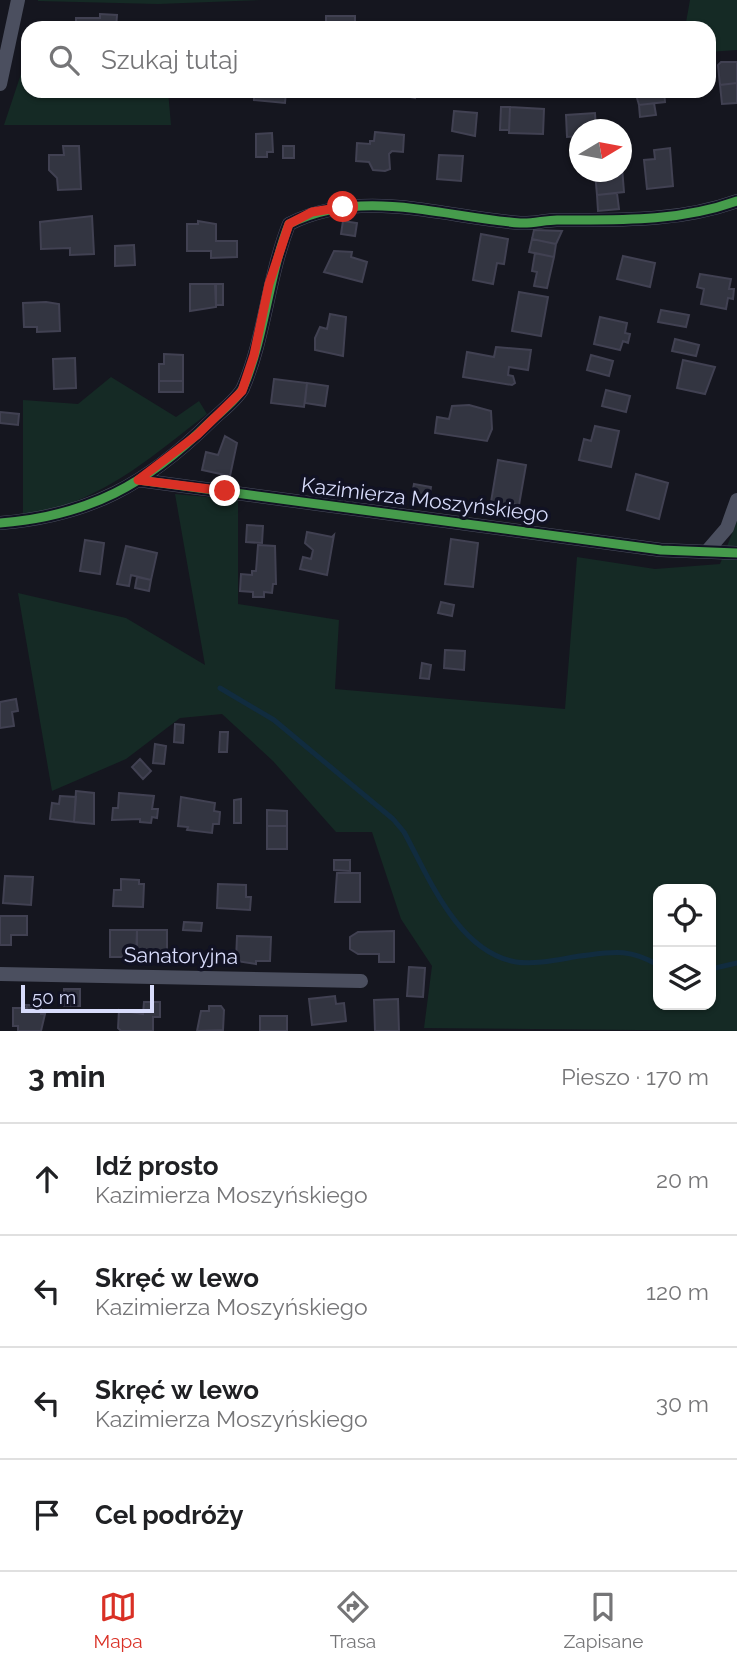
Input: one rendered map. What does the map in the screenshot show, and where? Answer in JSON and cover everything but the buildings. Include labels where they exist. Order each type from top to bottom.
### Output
[{"type":"street","points":[[0,84],[18,0]]},
{"type":"street","points":[[0,523],[55,516],[98,503],[138,480],[197,435],[242,391],[254,355],[269,284],[289,224],[312,212],[369,205],[523,223],[550,220],[651,220],[737,201]]},
{"type":"street","name":"Kazimierza Moszyńskiego","points":[[138,480],[661,550],[737,553]]},
{"type":"street","points":[[708,550],[727,528],[737,500]]},
{"type":"street","name":"Sanatoryjna","points":[[0,974],[361,981]]},
{"type":"green space","points":[[38,0],[262,0],[158,4],[38,1]]},
{"type":"green space","points":[[690,0],[737,0],[737,50],[716,52],[716,21],[686,21]]},
{"type":"green space","points":[[21,74],[21,98],[169,98],[171,125],[4,125]]},
{"type":"green space","points":[[111,377],[176,417],[199,401],[207,414],[143,463],[100,490],[51,510],[23,516],[23,400],[78,404]]},
{"type":"green space","points":[[175,494],[238,500],[238,604],[339,620],[335,689],[565,709],[577,557],[655,569],[720,564],[737,521],[737,1031],[424,1028],[432,966],[401,919],[372,832],[336,832],[273,761],[222,714],[180,718],[126,759],[52,791],[18,593],[126,618],[205,665]]},
{"type":"waterway","points":[[220,688],[274,720],[393,819],[404,832],[435,891],[462,929],[478,944],[496,955],[516,962],[532,963],[620,953],[638,956],[653,963]]},
{"type":"waterway","points":[[716,968],[737,963]]},
{"type":"cycle path","points":[[0,523],[61,513],[115,493],[163,463],[233,401],[243,388],[250,368],[289,224],[317,213],[345,207],[403,207],[525,223],[671,216],[737,201]]},
{"type":"cycle path","points":[[138,480],[661,550],[737,553]]},
{"type":"route","points":[[225,491],[138,480],[152,472],[197,435],[242,391],[254,355],[269,284],[289,224],[312,212],[343,207]]}]
